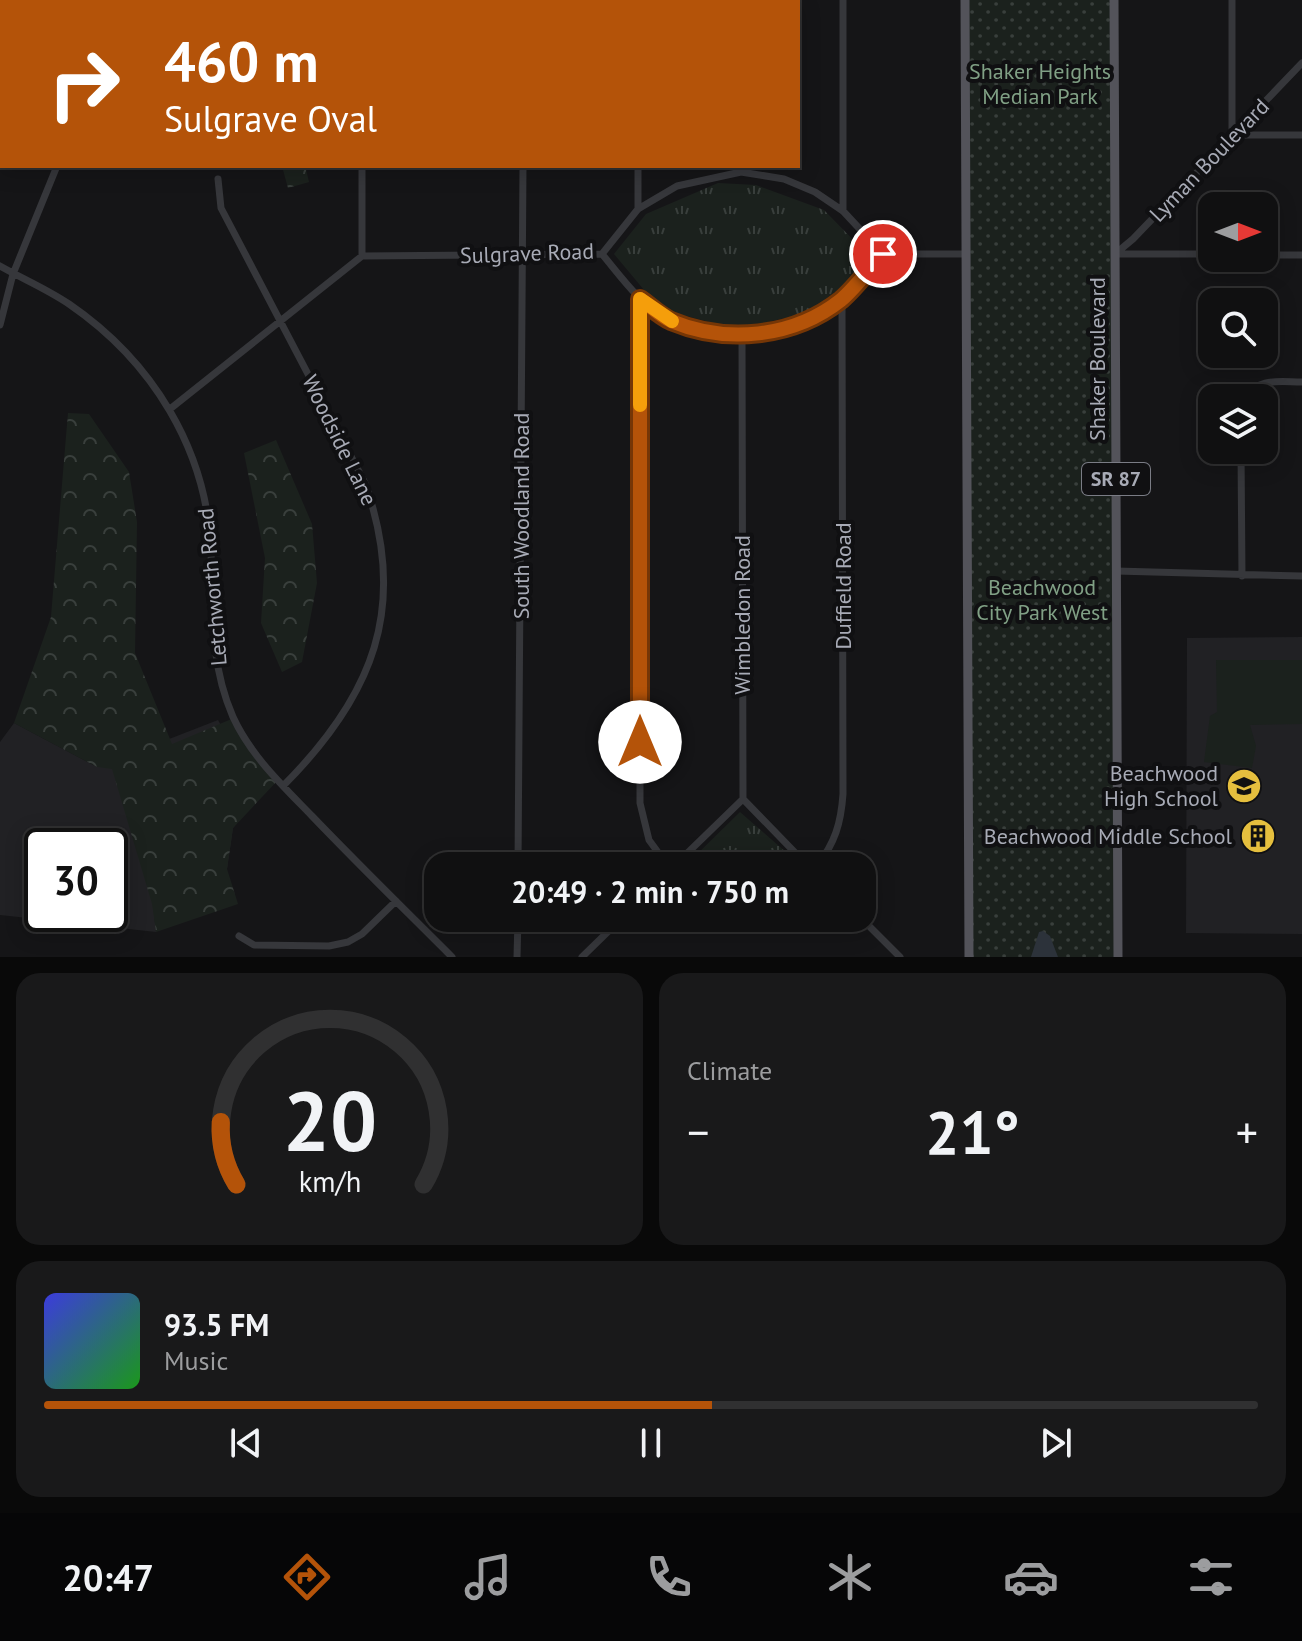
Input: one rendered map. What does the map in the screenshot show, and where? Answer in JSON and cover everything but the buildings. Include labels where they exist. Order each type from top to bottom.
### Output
[{"type":"main road","points":[[965,0],[969,957]]},
{"type":"main road","name":"Shaker Boulevard","points":[[1114,0],[1118,957]]},
{"type":"street","points":[[843,0],[843,211]]},
{"type":"street","points":[[1232,0],[1232,135],[1302,135]]},
{"type":"street","name":"Lyman Boulevard","points":[[1115,254],[1139,233],[1302,63]]},
{"type":"street","points":[[0,325],[13,274],[56,168]]},
{"type":"street","points":[[170,409],[362,256],[362,168]]},
{"type":"street","name":"South Woodland Road","points":[[518,852],[523,168]]},
{"type":"street","points":[[638,168],[638,209]]},
{"type":"street","name":"Sulgrave Road","points":[[362,256],[602,254],[638,209],[677,186],[741,169],[784,179],[815,192],[843,211],[883,254]]},
{"type":"street","name":"Woodside Lane","points":[[218,179],[221,208],[365,483],[381,537],[385,588],[377,639],[360,685],[314,753],[283,786]]},
{"type":"street","points":[[602,254],[640,299],[669,320],[711,332],[742,336],[778,330],[814,318],[842,299],[883,254],[966,254]]},
{"type":"street","points":[[1115,254],[1198,254]]},
{"type":"street","points":[[1278,255],[1302,255]]},
{"type":"street","name":"Letchworth Road","points":[[0,266],[66,302],[98,325],[149,377],[170,409],[192,458],[206,506],[211,554],[212,633],[223,691],[245,739],[283,786],[452,957]]},
{"type":"street","points":[[640,299],[640,803],[649,840],[658,852]]},
{"type":"street","name":"Duffield Road","points":[[826,852],[837,835],[842,819],[843,794],[842,299]]},
{"type":"street","name":"Wimbledon Road","points":[[742,336],[743,799]]},
{"type":"street","points":[[1258,384],[1302,382]]},
{"type":"street","points":[[1241,464],[1242,576]]},
{"type":"street","points":[[1116,571],[1302,576]]},
{"type":"street","points":[[688,852],[743,799],[794,852]]},
{"type":"street","points":[[239,936],[254,945],[329,946],[348,942],[362,934],[396,901]]},
{"type":"street","points":[[517,957],[518,932]]},
{"type":"street","points":[[582,957],[608,932]]},
{"type":"street","points":[[875,932],[900,957]]},
{"type":"shaded area","name":"Beachwood High School","points":[[1302,637],[1302,934],[1186,933],[1187,638]]},
{"type":"shaded area","points":[[218,720],[260,795],[233,828],[227,869],[153,904],[156,932],[128,929],[128,828],[24,828],[24,918],[0,915],[0,742],[14,723],[97,767]]},
{"type":"shaded area","points":[[1039,932],[1050,936],[1058,957],[1031,957]]},
{"type":"green space","name":"Beachwood City Park West","points":[[965,0],[1114,0],[1118,957],[969,957]]},
{"type":"green space","points":[[283,168],[306,168],[309,182],[288,188]]},
{"type":"green space","points":[[718,183],[756,185],[824,210],[867,254],[858,272],[812,312],[736,329],[660,309],[614,254],[646,214]]},
{"type":"green space","points":[[68,413],[89,414],[129,472],[137,522],[135,653],[172,744],[234,718],[278,780],[233,828],[227,869],[238,904],[156,932],[152,904],[112,769],[97,767],[14,723],[51,617]]},
{"type":"green space","points":[[276,440],[312,524],[317,583],[302,662],[282,672],[261,623],[265,558],[244,453]]},
{"type":"green space","points":[[1216,660],[1302,660],[1302,724],[1250,725],[1256,746],[1252,768],[1204,762],[1210,716],[1217,712]]},
{"type":"green space","points":[[740,812],[786,852],[699,852]]},
{"type":"slow traffic","points":[[640,405],[640,299],[672,321]]},
{"type":"place","name":"Beachwood High School","points":[[1244,786]]},
{"type":"place","name":"Beachwood Middle School","points":[[1258,836]]},
{"type":"route","points":[[640,742],[640,299],[669,320],[711,332],[742,336],[778,330],[814,318],[842,299],[883,254]]},
{"type":"park label","name":"Shaker Heights Median Park","points":[[1040,84]]}]
